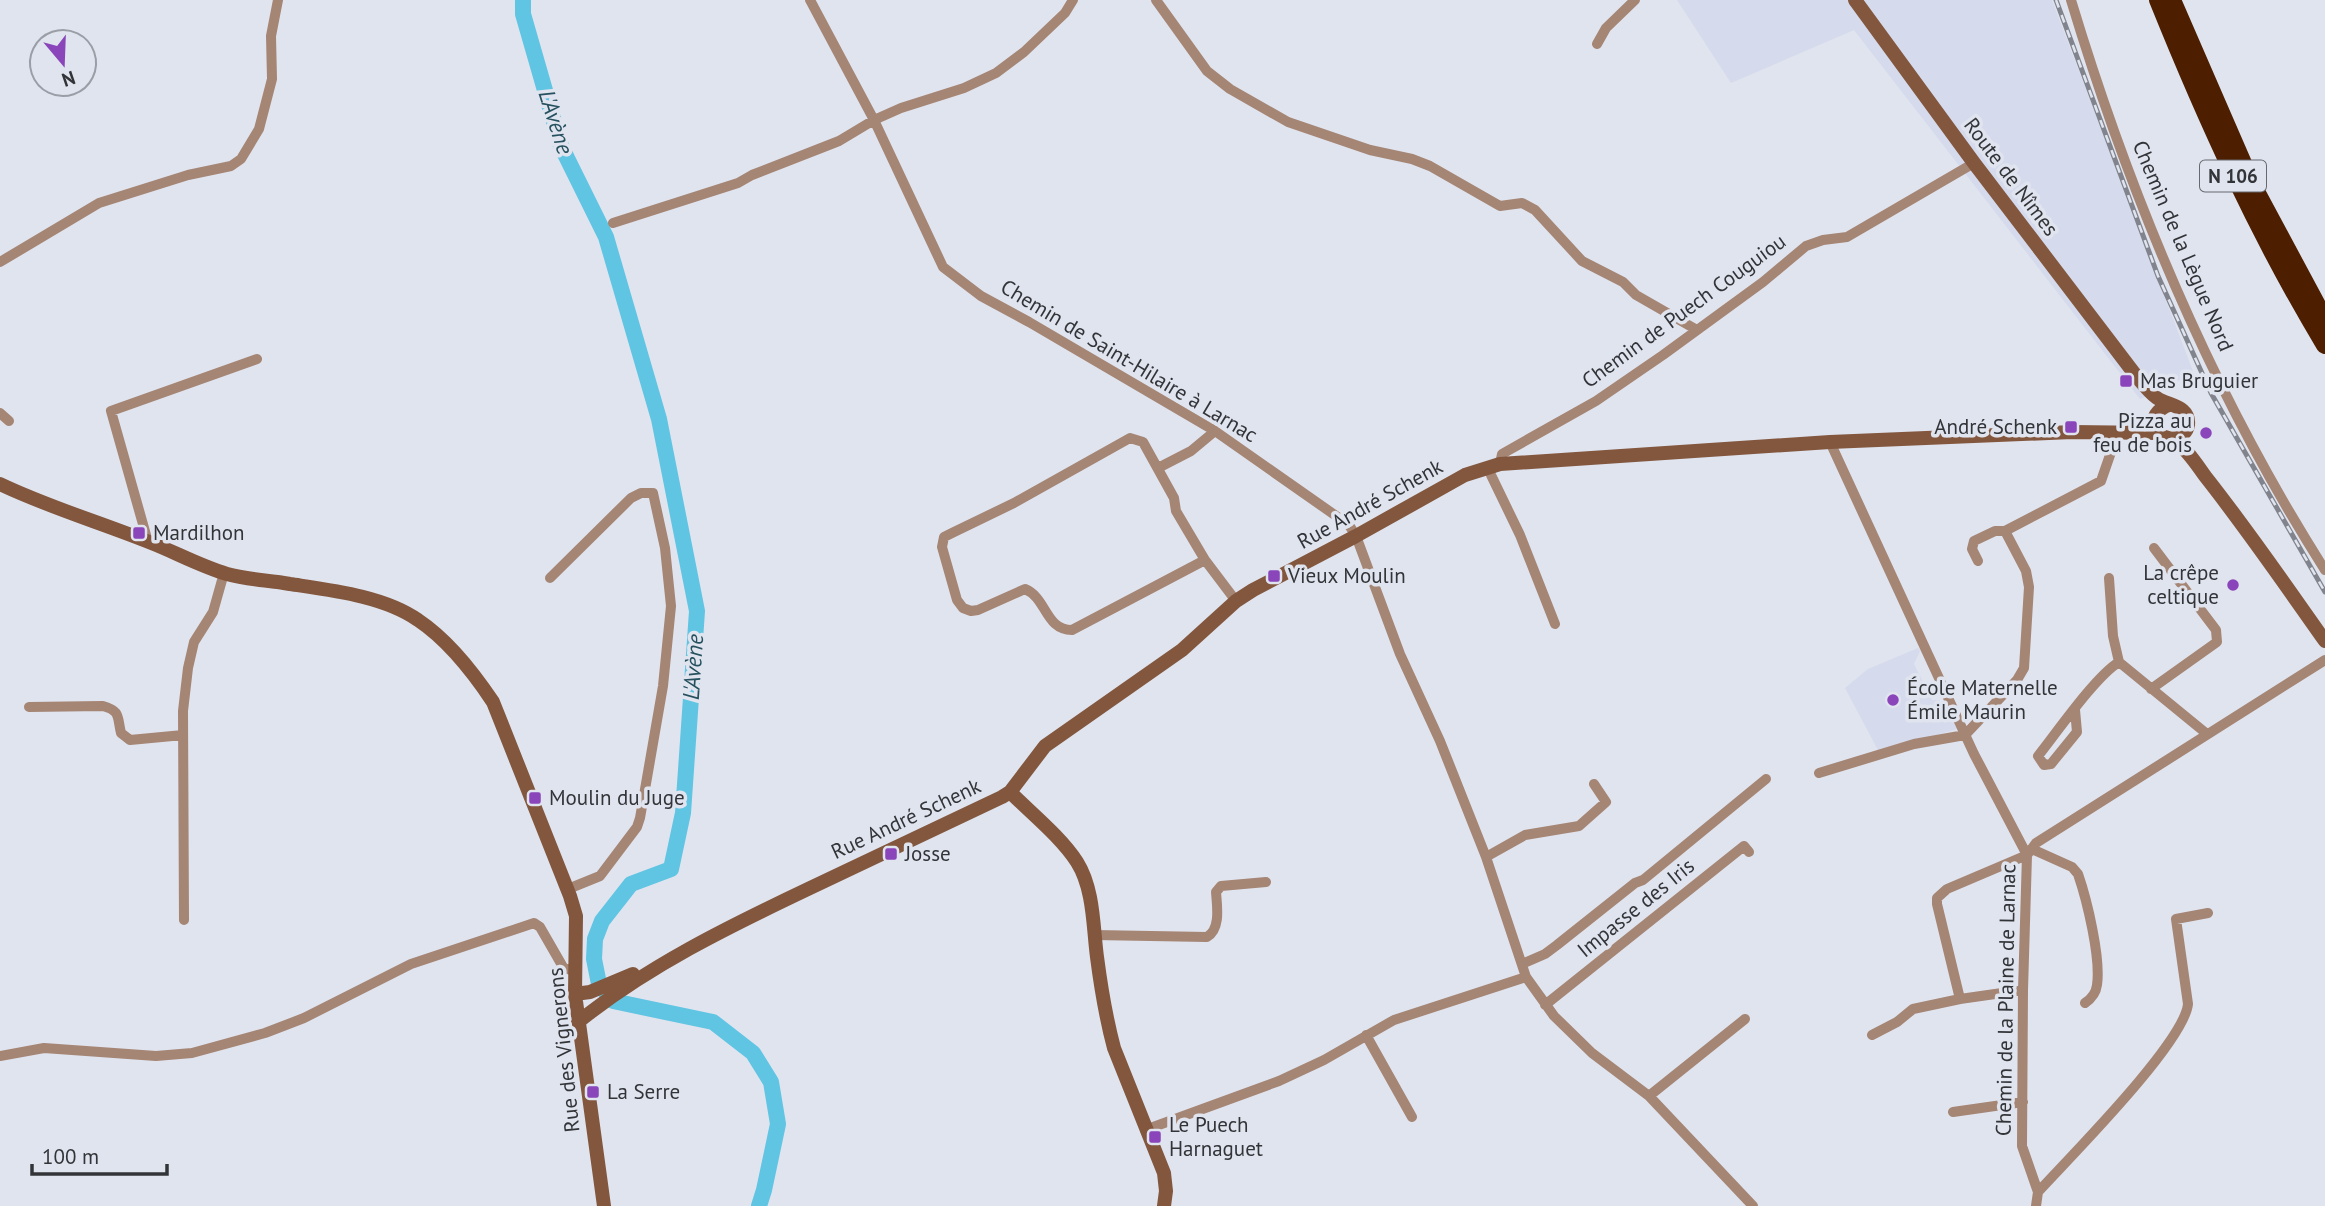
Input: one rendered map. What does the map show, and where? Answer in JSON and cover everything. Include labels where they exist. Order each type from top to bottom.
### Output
[{"type":"highway","name":"N 106","points":[[2158,0],[2241,194],[2325,345]]},
{"type":"highway","name":"N 106","points":[[2172,0],[2252,184],[2325,320]]},
{"type":"street","points":[[0,262],[99,203],[188,175],[232,166],[241,159],[259,129],[272,79],[271,37],[278,0]]},
{"type":"street","name":"Chemin de Saint-Hilaire à Larnac","points":[[810,0],[874,120],[943,267],[981,296],[1215,431],[1349,525],[1356,536],[1400,654],[1440,741],[1486,857],[1526,977],[1554,1016],[1592,1053],[1649,1096],[1753,1206]]},
{"type":"street","points":[[612,222],[738,183],[752,174],[839,141],[901,108],[964,88],[996,73],[1024,52],[1065,13],[1073,0]]},
{"type":"street","points":[[1156,0],[1207,71],[1230,89],[1289,122],[1370,150],[1412,159],[1430,166],[1500,206],[1522,203],[1535,210],[1582,261],[1623,282],[1636,295],[1697,330]]},
{"type":"street","points":[[1597,44],[1606,27],[1635,0]]},
{"type":"street","name":"Route de Nîmes","points":[[1855,0],[1974,163],[2137,377],[2156,397],[2180,408],[2186,414],[2188,421],[2178,436],[2325,641]]},
{"type":"street","name":"Chemin de la Lègue Nord","points":[[2071,0],[2118,142],[2186,308],[2244,432],[2325,570]]},
{"type":"street","name":"Chemin de Puech Couguiou","points":[[1494,465],[1502,454],[1596,401],[1763,282],[1806,246],[1823,240],[1847,237],[1974,163]]},
{"type":"street","points":[[148,542],[111,411],[257,359]]},
{"type":"street","name":"Route de Nîmes","points":[[2137,377],[2155,423]]},
{"type":"street","points":[[2169,405],[2163,407],[2155,423],[2163,437],[2178,436]]},
{"type":"street","points":[[0,413],[9,421]]},
{"type":"street","name":"Rue André Schenk","points":[[582,993],[619,984],[753,915],[1010,792],[1045,746],[1182,650],[1236,601],[1465,475],[1494,465],[1830,442],[2119,432],[2155,423]]},
{"type":"street","points":[[1158,468],[1191,451],[1215,431]]},
{"type":"street","points":[[1978,561],[1972,549],[1973,543],[1994,531],[2005,531],[2101,481],[2119,432]]},
{"type":"street","points":[[1205,559],[1072,630],[1062,630],[1055,627],[1033,593],[1025,589],[978,610],[962,608],[957,600],[942,547],[944,537],[1014,503],[1130,438],[1137,438],[1143,442],[1158,468],[1174,498],[1176,511],[1205,559],[1236,601]]},
{"type":"street","points":[[1830,442],[1965,735],[2029,852],[2072,867],[2078,874],[2093,933],[2098,983],[2095,992],[2085,1003]]},
{"type":"street","points":[[1494,465],[1491,475],[1520,535],[1555,624]]},
{"type":"street","name":"Rue des Vignerons","points":[[0,484],[224,573],[349,594],[404,612],[437,635],[482,686],[493,702],[568,889],[576,916],[575,972],[582,993],[578,1022],[604,1206]]},
{"type":"street","points":[[551,578],[631,498],[641,493],[653,493],[665,548],[671,606],[663,686],[640,818],[637,827],[600,876],[568,889]]},
{"type":"street","points":[[1819,773],[1914,744],[1965,735],[2022,672],[2029,587],[2026,571],[2005,531]]},
{"type":"street","points":[[2151,689],[2217,642],[2218,636],[2216,629],[2154,548]]},
{"type":"street","points":[[184,920],[183,711],[194,642],[213,612],[224,573]]},
{"type":"street","points":[[2109,578],[2113,636],[2119,662],[2207,734]]},
{"type":"street","name":"Chemin de la Plaine de Larnac","points":[[2036,1206],[2038,1192],[2022,1146],[2023,990],[2029,852],[2036,843],[2325,660]]},
{"type":"street","points":[[2075,710],[2077,732],[2051,764],[2044,765],[2038,756],[2075,710],[2110,668],[2119,662]]},
{"type":"street","points":[[29,707],[103,706],[114,709],[117,711],[121,733],[131,740],[183,735]]},
{"type":"street","points":[[1522,964],[1545,954],[1635,883],[1643,880],[1735,797],[1766,779]]},
{"type":"street","points":[[1486,857],[1525,835],[1579,826],[1606,802],[1594,784]]},
{"type":"street","points":[[1010,792],[1079,865],[1090,898],[1103,1005],[1114,1048],[1164,1173],[1164,1206]]},
{"type":"street","name":"Impasse des Iris","points":[[1545,1004],[1744,846],[1749,852]]},
{"type":"street","points":[[1960,999],[1937,898],[1947,889],[2029,852]]},
{"type":"street","points":[[1094,935],[1207,937],[1213,934],[1216,926],[1216,892],[1221,886],[1266,882]]},
{"type":"street","points":[[2038,1192],[2145,1074],[2182,1025],[2188,1004],[2176,919],[2208,913]]},
{"type":"street","points":[[0,1056],[44,1048],[156,1056],[192,1053],[265,1033],[348,998],[383,976],[411,964],[534,923],[540,927],[563,967],[575,972]]},
{"type":"street","points":[[1145,1130],[1279,1081],[1324,1060],[1394,1020],[1526,977]]},
{"type":"street","name":"Rue André Schenk","points":[[578,1022],[619,984]]},
{"type":"street","points":[[1872,1035],[1897,1022],[1913,1009],[2023,990]]},
{"type":"street","points":[[1649,1096],[1745,1019]]},
{"type":"street","points":[[1366,1035],[1412,1117]]},
{"type":"street","points":[[1953,1112],[2023,1102]]},
{"type":"shaded area","points":[[1677,0],[2052,0],[2194,374],[2140,399],[1854,30],[1731,83]]},
{"type":"shaded area","name":"École Maternelle Émile Maurin","points":[[1918,648],[1920,651],[1914,664],[1932,700],[1939,700],[1946,706],[1957,729],[1879,752],[1845,688],[1868,669]]},
{"type":"waterway","name":"L'Avène","points":[[523,0],[523,14],[561,146],[606,237],[659,419],[697,611],[683,813],[671,869],[631,884],[602,921],[595,939],[594,959],[599,984],[613,1001],[713,1022],[753,1053],[771,1082],[778,1124],[759,1206]]},
{"type":"railway","points":[[2056,0],[2158,276],[2211,393],[2325,592]]},
{"type":"place","name":"Mas Bruguier","points":[[2126,381]]},
{"type":"place","name":"André Schenk","points":[[2071,427]]},
{"type":"place","name":"Pizza au feu de bois","points":[[2206,433]]},
{"type":"place","name":"Mardilhon","points":[[139,533]]},
{"type":"place","name":"Vieux Moulin","points":[[1274,576]]},
{"type":"place","name":"La crêpe celtique","points":[[2233,585]]},
{"type":"place","name":"École Maternelle Émile Maurin","points":[[1893,700]]},
{"type":"place","name":"Moulin du Juge","points":[[535,798]]},
{"type":"place","name":"Josse","points":[[891,854]]},
{"type":"place","name":"La Serre","points":[[593,1092]]},
{"type":"place","name":"Le Puech Harnaguet","points":[[1155,1137]]}]
